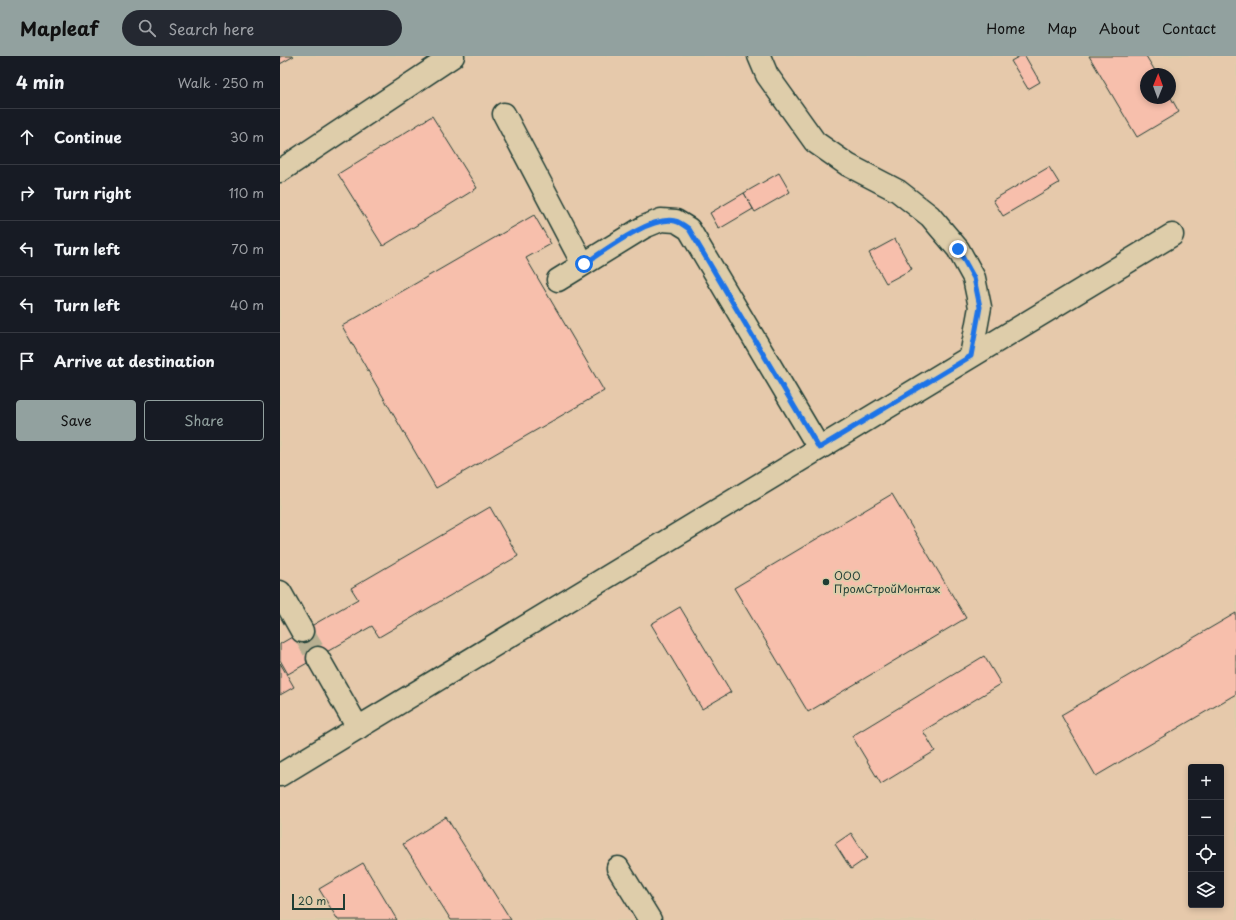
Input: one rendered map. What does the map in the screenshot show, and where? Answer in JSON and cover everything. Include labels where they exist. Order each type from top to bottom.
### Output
[{"type":"street","points":[[280,171],[453,56]]},
{"type":"street","points":[[759,56],[767,75],[815,142],[848,165],[898,190],[930,216],[958,249],[974,278],[980,307],[971,356]]},
{"type":"street","points":[[504,114],[584,264]]},
{"type":"street","points":[[558,280],[644,226],[661,220],[676,221],[689,229],[819,448]]},
{"type":"street","points":[[280,775],[1172,235]]},
{"type":"street","points":[[280,592],[302,631]]},
{"type":"street","points":[[318,658],[358,728]]},
{"type":"street","points":[[618,868],[650,920]]},
{"type":"shaded area","points":[[280,56],[1236,56],[1236,920],[280,920]]},
{"type":"building","points":[[280,56],[294,56],[280,64]]},
{"type":"building","points":[[1020,56],[1025,56],[1040,82],[1028,89],[1011,61]]},
{"type":"building","points":[[1089,56],[1146,56],[1153,68],[1140,68],[1140,104],[1174,104],[1179,112],[1137,137]]},
{"type":"building","points":[[432,116],[477,188],[383,246],[338,174]]},
{"type":"building","points":[[1049,167],[1059,183],[1003,216],[993,200]]},
{"type":"building","points":[[779,173],[790,192],[755,212],[744,193]]},
{"type":"building","points":[[744,193],[753,209],[719,229],[710,213]]},
{"type":"building","points":[[534,215],[551,244],[526,258],[604,391],[436,488],[342,326]]},
{"type":"building","points":[[895,239],[912,269],[886,283],[869,253]]},
{"type":"building","points":[[892,494],[966,618],[808,712],[734,588]]},
{"type":"building","points":[[490,507],[518,556],[379,637],[372,626],[288,674],[280,660],[280,644],[358,599],[351,588]]},
{"type":"building","points":[[680,607],[731,692],[702,709],[651,624]]},
{"type":"building","points":[[1236,613],[1236,694],[1096,776],[1061,715]]},
{"type":"building","points":[[984,656],[1001,684],[923,731],[935,751],[881,784],[852,736]]},
{"type":"building","points":[[280,663],[294,687],[280,695]]},
{"type":"building","points":[[446,817],[511,920],[451,920],[403,844]]},
{"type":"building","points":[[851,833],[867,858],[851,869],[835,844]]},
{"type":"building","points":[[363,863],[397,920],[338,920],[319,889]]},
{"type":"tunnel","points":[[302,631],[318,658]]},
{"type":"place","name":"ООО ПромСтройМонтаж","points":[[826,582]]},
{"type":"route","points":[[584,264],[644,226],[661,220],[676,221],[689,229],[819,448],[971,356],[980,307],[974,278],[958,249]]}]
